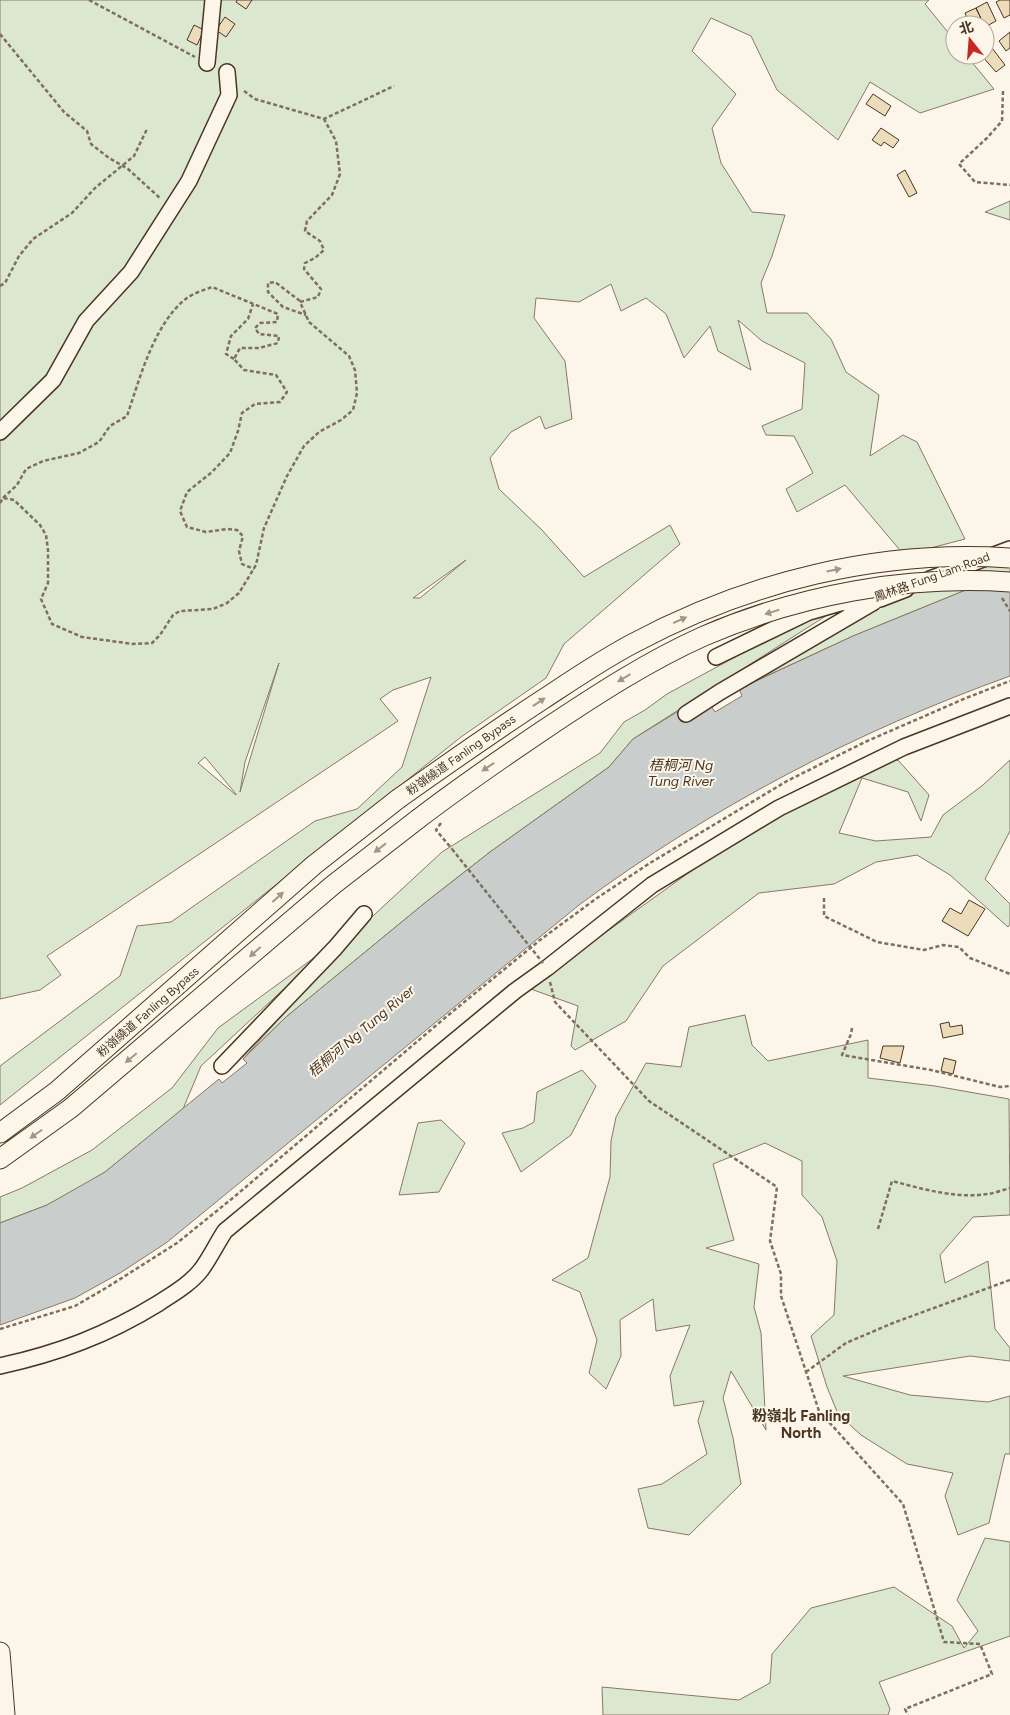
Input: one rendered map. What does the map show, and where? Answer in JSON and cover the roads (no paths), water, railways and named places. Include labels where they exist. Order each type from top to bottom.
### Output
[{"type":"main road","name":"粉嶺繞道 Fanling Bypass","points":[[0,1133],[57,1091],[314,865],[398,799],[566,684],[630,645],[725,601],[770,586],[845,567],[922,558],[961,556],[1010,558]]},
{"type":"main road","name":"粉嶺繞道 Fanling Bypass","points":[[0,1159],[71,1108],[389,841],[479,774],[638,669],[673,651],[737,623],[807,602],[850,592],[927,582],[959,580],[1010,582]]},
{"type":"main road","points":[[0,1652],[5,1715]]},
{"type":"lane","points":[[207,62],[213,0]]},
{"type":"lane","points":[[0,432],[53,380],[86,321],[131,272],[188,181],[229,95],[227,72]]},
{"type":"lane","name":"鳳林路 Fung Lam Road","points":[[716,657],[809,612],[840,603],[880,599],[1010,549]]},
{"type":"lane","points":[[686,714],[728,687],[880,599]]},
{"type":"lane","points":[[0,1366],[32,1359],[87,1341],[130,1321],[180,1290],[201,1270],[225,1231],[545,965],[652,885],[779,808],[904,747],[1010,706]]},
{"type":"lane","points":[[222,1066],[335,948],[364,914]]},
{"type":"water","name":"梧桐河 Ng Tung River","points":[[1010,572],[1010,676],[897,721],[841,747],[733,804],[680,836],[579,905],[166,1243],[120,1273],[75,1298],[0,1325],[0,1223],[47,1205],[105,1172],[219,1079],[222,1083],[247,1063],[243,1059],[286,1017],[490,852],[609,767],[633,739],[682,709],[710,704],[715,712],[742,696],[739,689],[853,636]]},
{"type":"district","name":"粉嶺北 Fanling North","points":[[801,1424]]}]
